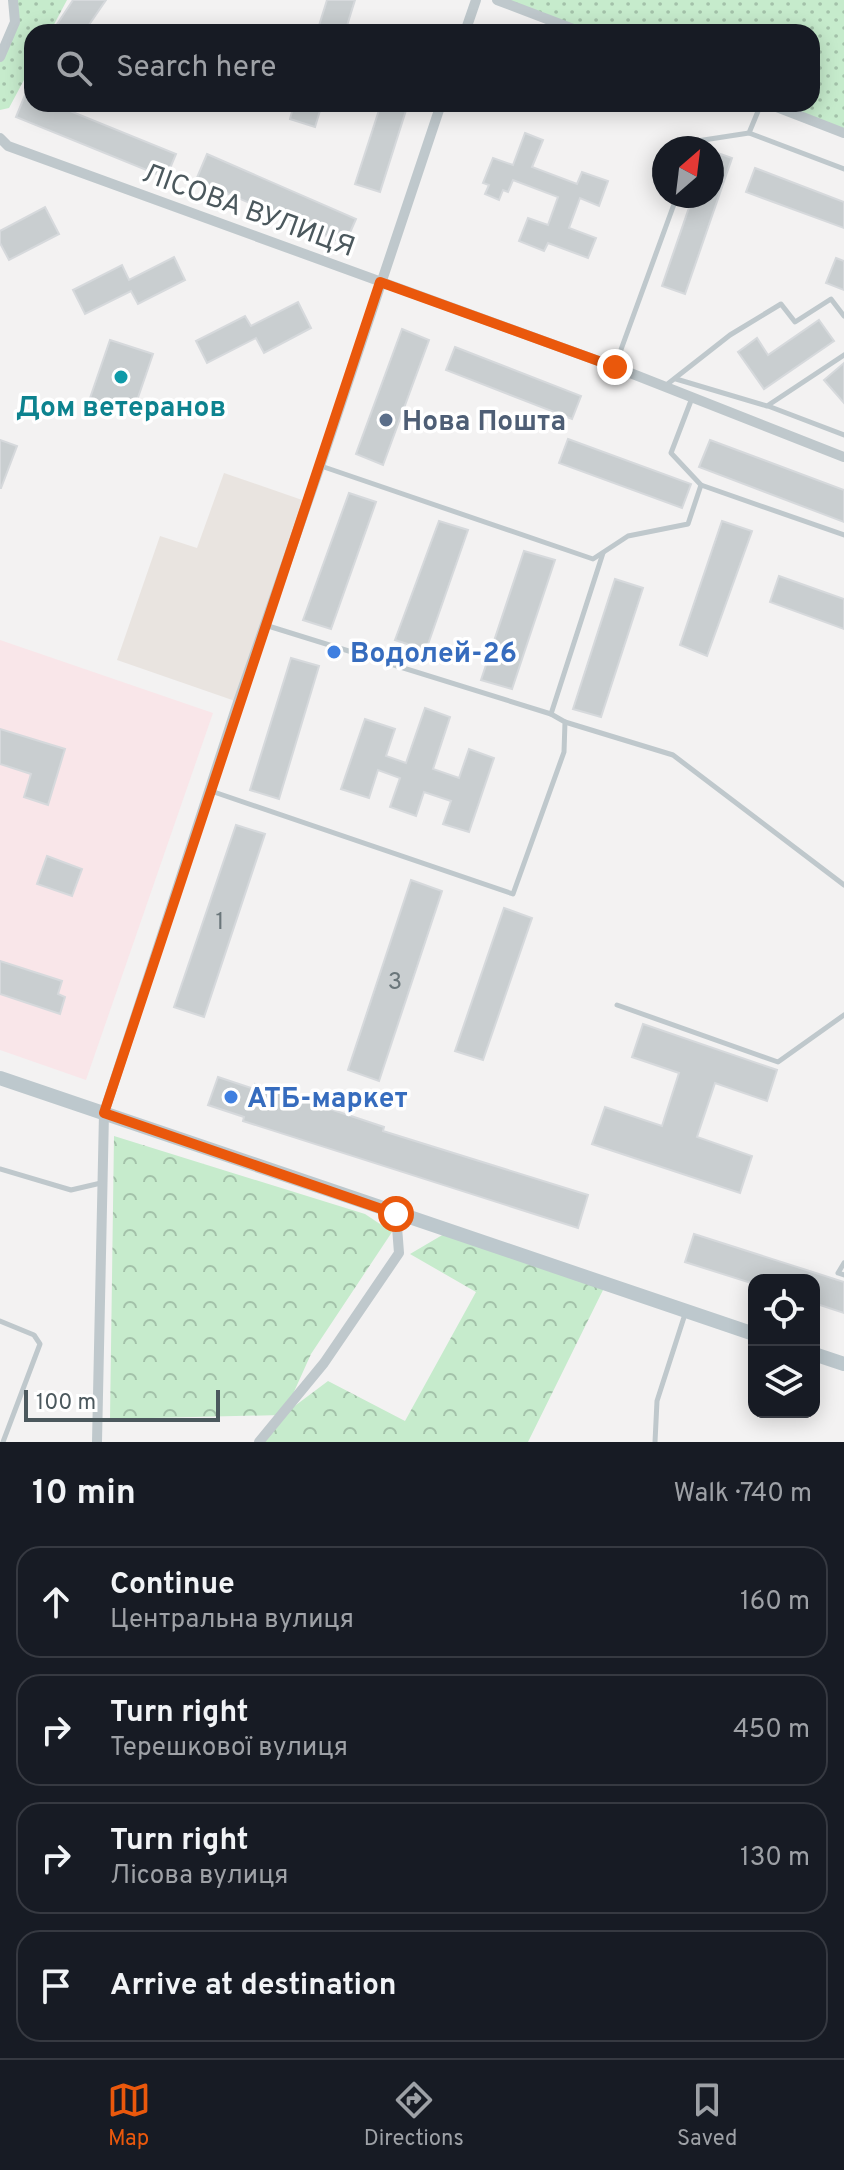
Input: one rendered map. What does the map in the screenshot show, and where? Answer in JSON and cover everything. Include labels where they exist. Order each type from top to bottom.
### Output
[{"type":"main road","points":[[0,1078],[748,1332]]},
{"type":"main road","points":[[820,1356],[844,1364]]},
{"type":"street","points":[[0,57],[15,22],[13,0]]},
{"type":"street","points":[[468,24],[476,0]]},
{"type":"street","points":[[497,0],[560,24]]},
{"type":"street","points":[[97,1442],[104,1113],[438,112]]},
{"type":"street","points":[[790,112],[844,133]]},
{"type":"street","name":"ЛІСОВА ВУЛИЦЯ","points":[[0,138],[8,146],[615,367],[844,457]]},
{"type":"street","points":[[259,1442],[324,1363],[399,1253],[396,1214]]},
{"type":"lane","points":[[749,133],[758,112]]},
{"type":"lane","points":[[724,137],[749,133],[844,169]]},
{"type":"lane","points":[[615,367],[673,208]]},
{"type":"lane","points":[[664,387],[730,335],[781,304],[795,322],[831,299],[844,316]]},
{"type":"lane","points":[[767,406],[844,355]]},
{"type":"lane","points":[[675,378],[767,406],[844,435]]},
{"type":"lane","points":[[692,397],[671,453],[701,485],[844,535]]},
{"type":"lane","points":[[320,466],[593,559],[628,536],[688,524],[701,485]]},
{"type":"lane","points":[[551,714],[604,552]]},
{"type":"lane","points":[[265,625],[673,755],[844,885]]},
{"type":"lane","points":[[210,791],[513,894],[564,752],[565,722]]},
{"type":"lane","points":[[617,1005],[778,1062],[844,1015]]},
{"type":"lane","points":[[0,1169],[71,1190],[101,1183]]},
{"type":"lane","points":[[844,1263],[838,1273],[844,1275]]},
{"type":"lane","points":[[655,1442],[657,1401],[686,1311]]},
{"type":"lane","points":[[0,1321],[34,1335],[40,1344],[3,1442]]},
{"type":"shaded area","points":[[224,473],[308,502],[238,702],[117,660],[160,536],[197,548]]},
{"type":"shaded area","points":[[0,640],[213,713],[86,1080],[0,1050]]},
{"type":"green space","points":[[13,0],[67,0],[54,24],[24,24],[24,80],[9,108],[0,110],[0,57],[15,22]]},
{"type":"green space","points":[[497,0],[844,0],[844,133],[790,112],[820,112],[820,24],[560,24]]},
{"type":"green space","points":[[114,1136],[365,1214],[392,1232],[311,1354],[284,1414],[328,1381],[405,1421],[476,1292],[410,1254],[444,1234],[604,1288],[528,1442],[259,1442],[281,1415],[110,1419]]},
{"type":"building","points":[[73,0],[106,0],[90,24],[57,24]]},
{"type":"building","points":[[327,0],[355,0],[348,24],[320,24]]},
{"type":"building","points":[[24,98],[24,112],[73,112],[176,154],[166,178],[16,117]]},
{"type":"building","points":[[292,112],[320,112],[315,127],[290,119]]},
{"type":"building","points":[[378,112],[405,112],[380,192],[355,184]]},
{"type":"building","points":[[525,133],[543,140],[532,167],[577,184],[582,172],[608,181],[599,206],[580,198],[569,228],[596,238],[588,258],[548,243],[544,251],[519,241],[528,218],[548,225],[558,197],[513,180],[508,192],[503,190],[499,200],[485,194],[489,185],[483,183],[493,158],[513,165]]},
{"type":"building","points":[[207,154],[356,219],[345,244],[196,180]]},
{"type":"building","points":[[724,155],[732,158],[724,181]]},
{"type":"building","points":[[755,168],[844,202],[844,228],[746,192]]},
{"type":"building","points":[[45,207],[59,234],[9,260],[0,243],[0,231]]},
{"type":"building","points":[[689,208],[715,208],[685,294],[662,286]]},
{"type":"building","points":[[174,257],[185,280],[138,304],[131,291],[85,314],[73,290],[122,265],[129,280]]},
{"type":"building","points":[[836,258],[844,261],[844,290],[826,283]]},
{"type":"building","points":[[298,302],[311,328],[264,353],[256,338],[207,363],[196,341],[245,316],[251,326]]},
{"type":"building","points":[[819,320],[834,341],[764,389],[738,352],[757,338],[768,355]]},
{"type":"building","points":[[402,329],[429,340],[383,465],[356,454]]},
{"type":"building","name":"Дом ветеранов","points":[[110,340],[153,354],[132,415],[89,401]]},
{"type":"building","points":[[455,347],[581,396],[572,419],[446,370]]},
{"type":"building","points":[[844,363],[844,403],[824,380]]},
{"type":"building","points":[[568,439],[691,484],[682,508],[559,463]]},
{"type":"building","points":[[0,440],[17,446],[1,488],[0,488]]},
{"type":"building","points":[[710,440],[844,490],[844,522],[699,467]]},
{"type":"building","points":[[349,493],[376,502],[331,629],[303,620]]},
{"type":"building","points":[[439,521],[468,530],[426,650],[395,640]]},
{"type":"building","points":[[722,521],[752,531],[707,656],[680,645]]},
{"type":"building","points":[[524,551],[555,560],[512,689],[481,680]]},
{"type":"building","points":[[779,576],[844,599],[844,629],[770,602]]},
{"type":"building","points":[[615,579],[643,588],[601,717],[573,709]]},
{"type":"building","points":[[291,658],[319,666],[279,799],[250,790]]},
{"type":"building","points":[[425,708],[450,717],[433,769],[459,778],[469,749],[494,758],[469,832],[443,824],[451,801],[424,792],[416,816],[390,807],[400,778],[378,770],[369,798],[341,789],[365,719],[395,729],[386,756],[406,763]]},
{"type":"building","points":[[0,729],[65,749],[48,805],[24,797],[31,774],[0,764]]},
{"type":"building","points":[[236,825],[265,834],[204,1017],[174,1007]]},
{"type":"building","points":[[47,856],[82,869],[72,896],[37,884]]},
{"type":"building","points":[[411,880],[442,891],[379,1081],[348,1070]]},
{"type":"building","points":[[504,908],[532,918],[483,1060],[455,1051]]},
{"type":"building","points":[[0,961],[62,981],[58,994],[65,997],[60,1014],[0,994]]},
{"type":"building","points":[[643,1024],[777,1070],[767,1101],[715,1083],[697,1137],[752,1156],[740,1193],[592,1144],[605,1107],[662,1126],[679,1073],[632,1057]]},
{"type":"building","points":[[218,1077],[254,1089],[255,1084],[384,1127],[383,1131],[588,1195],[578,1228],[243,1121],[244,1117],[208,1105]]},
{"type":"building","points":[[694,1234],[819,1274],[748,1274],[748,1282],[685,1262]]},
{"type":"building","points":[[820,1274],[844,1282],[844,1313],[820,1305]]},
{"type":"place","name":"Дом ветеранов","points":[[121,377]]},
{"type":"place","name":"Нова Пошта","points":[[386,420]]},
{"type":"place","name":"Водолей-26","points":[[334,652]]},
{"type":"place","name":"АТБ-маркет","points":[[231,1097]]},
{"type":"route","points":[[396,1214],[104,1113],[380,282],[615,367]]}]
